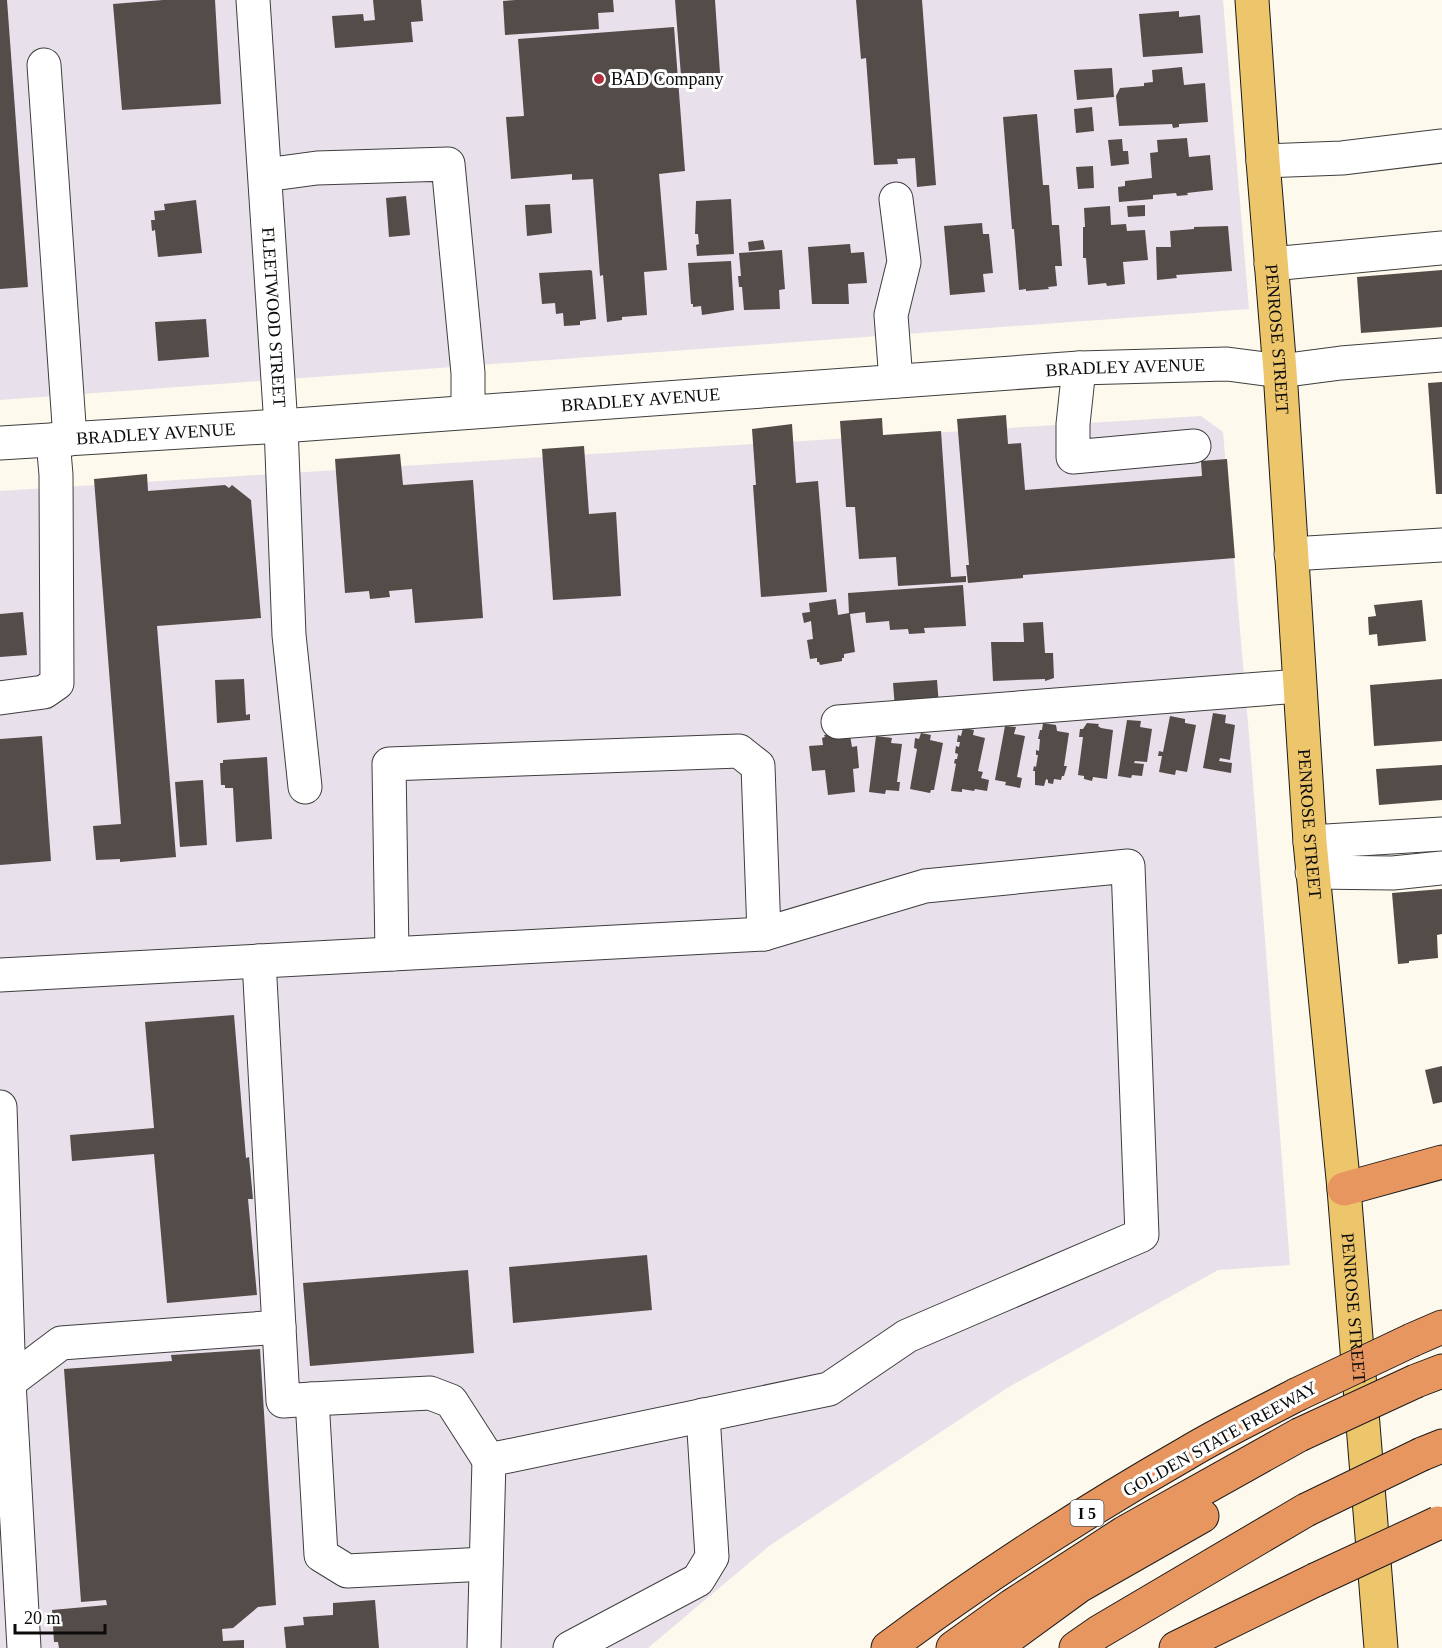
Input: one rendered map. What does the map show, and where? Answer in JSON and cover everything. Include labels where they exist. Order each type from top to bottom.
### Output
[{"type":"highway","points":[[1344,1190],[1442,1162]]},
{"type":"highway","name":"GOLDEN STATE FREEWAY","points":[[888,1648],[938,1610],[1070,1523],[1188,1452],[1296,1395],[1442,1327]]},
{"type":"highway","points":[[953,1648],[1013,1605],[1124,1533],[1300,1447],[1429,1388]]},
{"type":"highway","points":[[994,1648],[1079,1586],[1300,1447]]},
{"type":"highway","points":[[1076,1648],[1109,1626],[1306,1510],[1432,1450]]},
{"type":"highway","points":[[1176,1648],[1440,1522]]},
{"type":"main road","name":"PENROSE STREET","points":[[1252,0],[1270,264],[1280,371],[1311,857],[1344,1190],[1381,1648]]},
{"type":"street","name":"FLEETWOOD STREET","points":[[253,0],[281,426],[289,635],[305,788]]},
{"type":"street","points":[[0,698],[44,692],[57,683],[56,475],[62,439],[44,65]]},
{"type":"street","points":[[1263,161],[1342,158],[1442,146]]},
{"type":"street","points":[[265,175],[317,168],[448,164],[468,374],[468,412]]},
{"type":"street","points":[[896,199],[904,262],[891,315],[896,381]]},
{"type":"street","points":[[1270,264],[1442,248]]},
{"type":"street","name":"BRADLEY AVENUE","points":[[0,443],[281,426],[1078,368],[1227,364],[1280,371],[1341,363],[1442,355]]},
{"type":"street","points":[[1078,368],[1072,457],[1194,446]]},
{"type":"street","points":[[1291,554],[1442,545]]},
{"type":"street","points":[[838,722],[1299,686]]},
{"type":"street","points":[[392,954],[389,765],[739,752],[758,766],[764,934]]},
{"type":"street","points":[[1311,857],[1442,834]]},
{"type":"street","points":[[1311,857],[1393,873],[1442,868]]},
{"type":"street","points":[[0,975],[764,934],[925,886],[1128,866],[1142,1235],[907,1336],[829,1389],[489,1460]]},
{"type":"street","points":[[259,961],[284,1401],[430,1393],[451,1401],[489,1460],[484,1648]]},
{"type":"street","points":[[0,1107],[5,1382],[24,1648]]},
{"type":"street","points":[[5,1382],[61,1343],[279,1327]]},
{"type":"street","points":[[312,1399],[321,1556],[347,1571],[486,1564]]},
{"type":"street","points":[[570,1648],[698,1580],[712,1557],[703,1415]]},
{"type":"shaded area","points":[[0,0],[1223,0],[1249,309],[0,400]]},
{"type":"shaded area","points":[[1201,416],[1223,432],[1252,770],[1290,1265],[1218,1270],[1007,1388],[769,1546],[648,1648],[0,1648],[0,491]]},
{"type":"building","points":[[0,0],[7,0],[28,287],[0,289]]},
{"type":"building","points":[[163,0],[215,0],[221,104],[122,110],[113,4]]},
{"type":"building","points":[[373,0],[421,0],[423,21],[411,22],[413,42],[335,48],[332,16],[363,14],[364,21],[375,20]]},
{"type":"building","points":[[613,0],[614,12],[598,13],[599,29],[505,35],[503,1]]},
{"type":"building","points":[[675,0],[715,0],[720,73],[681,76]]},
{"type":"building","points":[[856,0],[922,0],[936,185],[917,187],[915,158],[897,159],[898,164],[874,165],[866,58],[861,59]]},
{"type":"building","points":[[1179,11],[1179,17],[1200,15],[1203,53],[1143,57],[1139,14]]},
{"type":"building","name":"BAD Company","points":[[674,27],[685,171],[659,174],[667,270],[644,272],[647,315],[622,317],[622,320],[607,322],[603,275],[600,276],[593,179],[572,180],[572,174],[511,179],[506,117],[524,116],[518,39]]},
{"type":"building","points":[[1182,67],[1184,85],[1205,83],[1208,122],[1179,124],[1179,127],[1173,128],[1172,124],[1119,126],[1116,96],[1120,88],[1144,86],[1144,83],[1153,82],[1152,70]]},
{"type":"building","points":[[1112,68],[1114,97],[1077,100],[1074,70]]},
{"type":"building","points":[[1092,107],[1094,131],[1076,133],[1074,109]]},
{"type":"building","points":[[1037,114],[1043,185],[1049,185],[1052,225],[1059,225],[1062,266],[1055,266],[1057,286],[1026,291],[1026,289],[1019,290],[1003,117]]},
{"type":"building","points":[[1187,138],[1189,157],[1210,155],[1213,190],[1177,196],[1176,193],[1153,195],[1153,199],[1119,202],[1118,187],[1125,186],[1125,181],[1152,178],[1150,153],[1158,152],[1157,140]]},
{"type":"building","points":[[1122,139],[1123,151],[1128,151],[1129,164],[1111,166],[1108,140]]},
{"type":"building","points":[[1093,166],[1094,188],[1078,189],[1076,167]]},
{"type":"building","points":[[406,196],[410,235],[389,237],[386,198]]},
{"type":"building","points":[[731,199],[734,254],[697,256],[696,245],[699,244],[698,234],[695,234],[696,201]]},
{"type":"building","points":[[196,200],[202,253],[158,257],[155,230],[152,231],[151,220],[155,220],[154,211],[165,210],[164,204]]},
{"type":"building","points":[[550,204],[552,233],[527,236],[525,205]]},
{"type":"building","points":[[1145,205],[1145,216],[1128,217],[1127,206]]},
{"type":"building","points":[[1110,206],[1111,225],[1126,224],[1127,231],[1145,230],[1148,260],[1123,262],[1125,284],[1088,285],[1086,258],[1083,258],[1084,208]]},
{"type":"building","points":[[982,223],[983,234],[989,234],[993,273],[983,274],[985,292],[950,295],[944,226]]},
{"type":"building","points":[[1228,226],[1232,271],[1176,275],[1177,278],[1157,280],[1156,247],[1171,247],[1170,231],[1194,229],[1194,227]]},
{"type":"building","points":[[763,240],[765,249],[749,251],[748,242]]},
{"type":"building","points":[[850,244],[851,253],[864,252],[867,283],[848,284],[849,304],[812,304],[808,247]]},
{"type":"building","points":[[782,250],[785,289],[779,290],[780,309],[744,310],[742,287],[739,287],[738,276],[741,276],[739,253]]},
{"type":"building","points":[[731,261],[734,310],[702,315],[701,306],[693,307],[691,304],[688,263]]},
{"type":"building","points":[[1442,270],[1442,327],[1361,333],[1357,277]]},
{"type":"building","points":[[592,271],[596,319],[580,321],[580,325],[564,326],[563,313],[556,314],[555,303],[542,304],[539,273]]},
{"type":"building","points":[[206,319],[209,357],[158,361],[155,322]]},
{"type":"building","points":[[1442,382],[1442,494],[1436,494],[1428,383]]},
{"type":"building","points":[[1006,415],[1008,444],[1021,443],[1025,490],[1202,476],[1201,461],[1227,459],[1235,558],[1023,575],[1023,578],[968,583],[966,565],[969,565],[957,419]]},
{"type":"building","points":[[882,418],[883,435],[941,431],[951,577],[966,576],[966,582],[898,586],[896,557],[859,559],[855,507],[846,507],[840,421]]},
{"type":"building","points":[[792,424],[796,483],[818,481],[827,592],[761,597],[753,485],[756,485],[752,429]]},
{"type":"building","points":[[584,446],[589,514],[616,512],[621,596],[553,600],[542,449]]},
{"type":"building","points":[[400,454],[403,485],[473,480],[483,618],[415,623],[412,589],[389,591],[390,597],[370,599],[369,591],[345,593],[335,459]]},
{"type":"building","points":[[147,474],[148,491],[225,485],[229,488],[232,485],[251,500],[261,618],[157,626],[176,857],[120,862],[120,859],[96,860],[93,826],[121,824],[94,479]]},
{"type":"building","points":[[963,585],[966,626],[924,628],[925,633],[909,634],[908,629],[890,630],[889,621],[866,623],[865,612],[850,614],[855,652],[844,654],[842,661],[820,665],[817,658],[810,659],[807,640],[813,639],[811,621],[804,623],[802,613],[810,612],[809,603],[836,599],[838,615],[849,613],[848,593]]},
{"type":"building","points":[[1422,600],[1426,641],[1378,646],[1377,634],[1369,635],[1368,617],[1376,616],[1374,605]]},
{"type":"building","points":[[23,612],[27,655],[0,657],[0,614]]},
{"type":"building","points":[[1043,622],[1045,653],[1053,653],[1054,678],[1045,681],[1045,679],[993,681],[991,642],[1024,642],[1023,623]]},
{"type":"building","points":[[244,679],[246,715],[250,714],[250,720],[217,723],[215,680]]},
{"type":"building","points":[[1442,679],[1442,741],[1374,746],[1370,685]]},
{"type":"building","points":[[937,680],[939,706],[895,709],[893,683]]},
{"type":"building","points":[[1213,713],[1226,715],[1225,723],[1235,725],[1230,760],[1220,758],[1219,761],[1232,763],[1231,773],[1203,768]]},
{"type":"building","points":[[1170,716],[1185,719],[1185,723],[1196,725],[1187,772],[1176,770],[1175,775],[1159,772],[1162,756],[1158,756],[1159,751],[1163,752]]},
{"type":"building","points":[[1127,720],[1141,721],[1140,727],[1152,729],[1147,762],[1135,761],[1134,763],[1144,764],[1142,776],[1132,775],[1131,778],[1118,776]]},
{"type":"building","points":[[1043,723],[1056,725],[1057,731],[1069,733],[1064,766],[1067,766],[1064,776],[1061,780],[1054,779],[1053,784],[1048,783],[1046,779],[1044,786],[1035,785],[1035,771],[1033,771],[1034,766],[1036,767],[1038,755],[1036,755],[1036,750],[1039,751],[1040,739],[1038,739]]},
{"type":"building","points":[[1087,723],[1099,724],[1101,728],[1113,730],[1107,779],[1093,777],[1092,781],[1078,775],[1083,737],[1079,737],[1080,729],[1083,729]]},
{"type":"building","points":[[1005,726],[1016,727],[1014,734],[1025,736],[1017,777],[1022,778],[1020,788],[995,780]]},
{"type":"building","points":[[963,728],[974,730],[973,735],[985,738],[978,771],[983,772],[981,778],[989,780],[987,791],[962,789],[962,792],[951,791],[956,764],[954,763],[958,754],[955,753],[956,746],[959,747],[960,742],[957,742],[958,735],[961,736]]},
{"type":"building","points":[[847,732],[850,735],[852,747],[857,746],[859,768],[853,769],[855,792],[828,795],[825,770],[812,771],[809,746],[823,745],[824,735]]},
{"type":"building","points":[[921,733],[931,735],[930,740],[943,743],[934,790],[930,793],[910,789],[917,749],[914,748],[915,738],[919,739]]},
{"type":"building","points":[[42,736],[51,861],[0,865],[0,739]]},
{"type":"building","points":[[876,736],[892,738],[891,743],[902,744],[897,782],[900,782],[899,791],[886,790],[885,794],[869,792]]},
{"type":"building","points":[[267,757],[272,839],[236,842],[233,788],[225,788],[225,785],[221,785],[220,763],[223,763],[223,760]]},
{"type":"building","points":[[1442,765],[1442,800],[1379,805],[1376,769]]},
{"type":"building","points":[[203,780],[207,845],[180,847],[175,782]]},
{"type":"building","points":[[1442,889],[1442,934],[1437,935],[1438,958],[1398,964],[1392,893]]},
{"type":"building","points":[[234,1015],[246,1158],[249,1157],[253,1199],[248,1199],[257,1295],[167,1303],[154,1154],[72,1161],[70,1135],[154,1128],[145,1022]]},
{"type":"building","points":[[1442,1066],[1442,1102],[1433,1104],[1425,1070]]},
{"type":"building","points":[[647,1255],[652,1310],[513,1323],[509,1267]]},
{"type":"building","points":[[468,1270],[474,1353],[310,1366],[303,1283]]},
{"type":"building","points":[[260,1349],[276,1605],[258,1607],[233,1628],[222,1629],[223,1641],[244,1640],[244,1648],[59,1648],[58,1642],[54,1642],[52,1610],[107,1605],[106,1600],[81,1602],[64,1369],[172,1361],[171,1355]]},
{"type":"building","points":[[375,1600],[379,1648],[286,1648],[284,1627],[304,1625],[303,1617],[333,1615],[333,1603]]},
{"type":"place","name":"BAD Company","points":[[599,79]]}]
